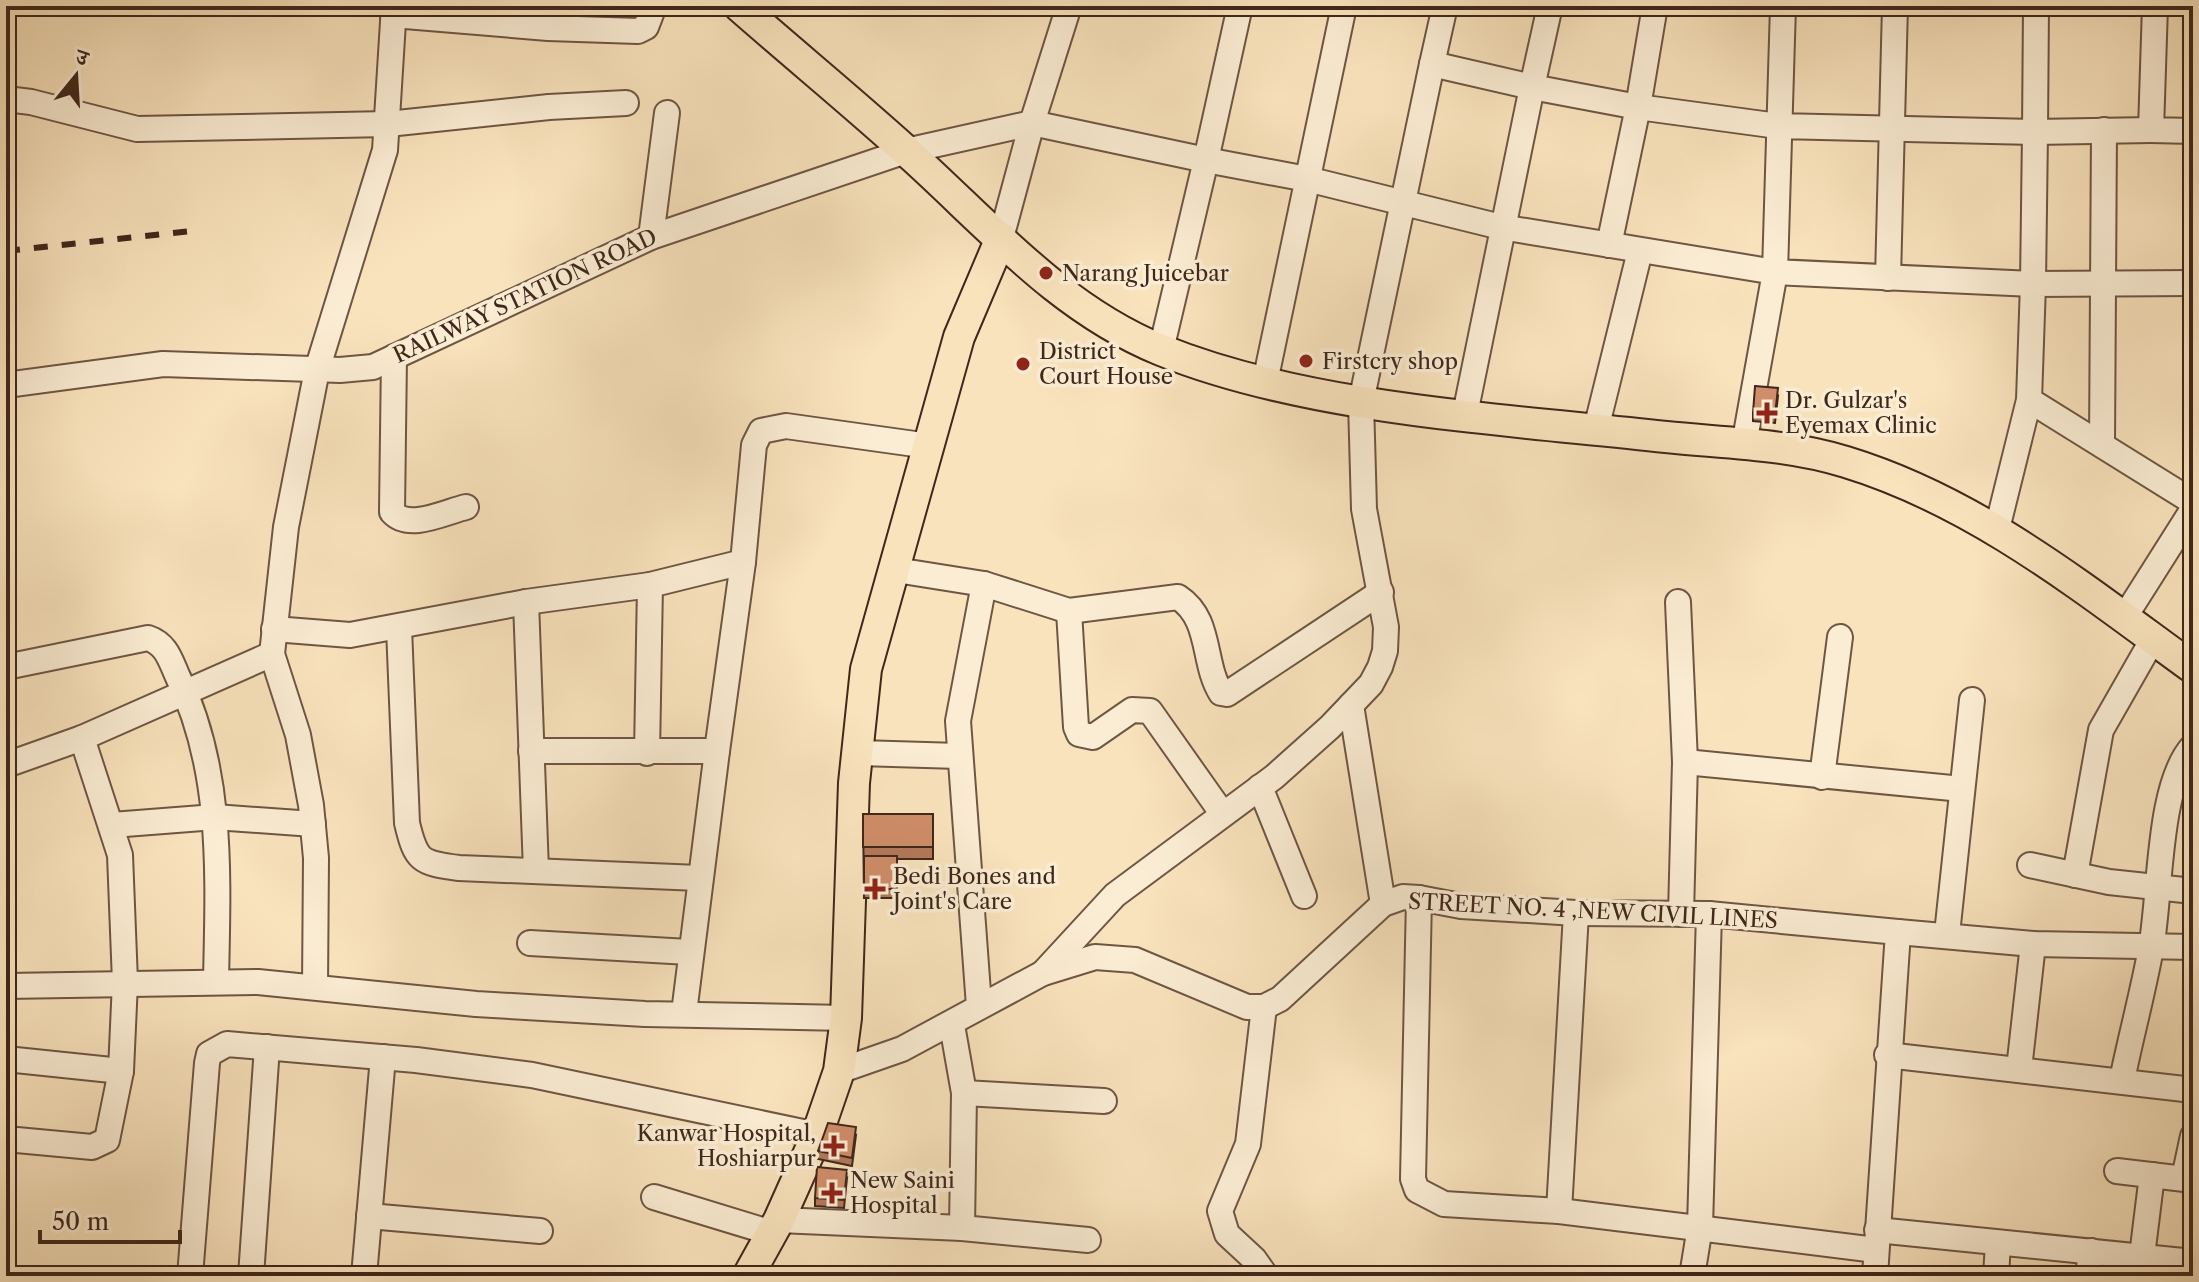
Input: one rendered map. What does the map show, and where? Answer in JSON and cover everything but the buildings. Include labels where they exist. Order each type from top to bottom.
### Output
[{"type":"main road","points":[[739,6],[906,151],[1036,274],[1093,316],[1161,350],[1265,382],[1361,402],[1744,445],[1842,460],[1913,486],[1997,529],[2193,668]]},
{"type":"main road","points":[[748,1276],[776,1227],[817,1135],[839,1071],[846,1018],[854,783],[866,669],[959,337],[1001,238]]},
{"type":"street","points":[[315,987],[313,824],[298,735],[272,654],[274,629],[286,527],[317,370],[377,179],[388,124],[394,11],[548,28],[638,31],[646,27],[654,6]]},
{"type":"street","points":[[1001,238],[1032,123],[1069,6]]},
{"type":"street","points":[[1161,350],[1240,6]]},
{"type":"street","points":[[1265,382],[1344,6]]},
{"type":"street","points":[[1043,973],[1115,895],[1260,787],[1351,705],[1371,684],[1385,651],[1381,592],[1364,509],[1361,402],[1445,6]]},
{"type":"street","points":[[1465,414],[1501,227],[1550,6]]},
{"type":"street","points":[[1609,245],[1655,6]]},
{"type":"street","points":[[1744,445],[1775,272],[1783,6]]},
{"type":"street","points":[[1888,278],[1895,6]]},
{"type":"street","points":[[1997,529],[2029,400],[2036,6]]},
{"type":"street","points":[[2151,130],[2155,6]]},
{"type":"street","points":[[1432,64],[1638,107],[1778,126],[1891,131],[2193,131]]},
{"type":"street","points":[[6,99],[31,102],[137,129],[388,124],[549,107],[626,103]]},
{"type":"street","points":[[651,237],[667,113]]},
{"type":"street","points":[[1032,123],[1307,179],[1501,227],[1775,272],[2033,284],[2193,283]]},
{"type":"street","name":"RAILWAY STATION ROAD","points":[[6,385],[163,364],[355,370],[394,357],[651,237],[906,151],[1032,123]]},
{"type":"street","points":[[2102,445],[2104,130]]},
{"type":"street","points":[[1596,429],[1640,251]]},
{"type":"street","points":[[394,357],[392,512],[405,520],[416,520],[466,507]]},
{"type":"street","points":[[2029,400],[2193,502]]},
{"type":"street","points":[[684,1013],[689,952],[743,562],[754,445],[761,431],[786,426],[929,446]]},
{"type":"street","points":[[2124,618],[2193,509]]},
{"type":"street","points":[[274,629],[350,635],[526,602],[650,585],[743,562]]},
{"type":"street","points":[[896,570],[984,584],[1069,611],[1178,597],[1193,609],[1212,658],[1217,686],[1221,693],[1227,694],[1381,592]]},
{"type":"street","points":[[979,1006],[959,756],[959,703],[984,584]]},
{"type":"street","points":[[647,753],[650,585]]},
{"type":"street","points":[[526,602],[536,871]]},
{"type":"street","points":[[1678,602],[1685,762],[1681,914]]},
{"type":"street","points":[[1069,611],[1076,727],[1079,734],[1093,737],[1132,710],[1150,711],[1222,813]]},
{"type":"street","points":[[399,628],[407,823],[414,853],[434,865],[699,878]]},
{"type":"street","points":[[1822,777],[1840,637]]},
{"type":"street","points":[[6,667],[148,638],[164,647],[186,692],[204,754],[215,817],[216,981]]},
{"type":"street","points":[[2075,875],[2101,730],[2153,639]]},
{"type":"street","points":[[6,765],[82,738],[272,654]]},
{"type":"street","points":[[1947,934],[1972,700]]},
{"type":"street","points":[[1351,705],[1383,904]]},
{"type":"street","points":[[6,1139],[102,1145],[112,1121],[121,1071],[125,982],[120,855],[82,738]]},
{"type":"street","points":[[2122,1080],[2152,946],[2156,889],[2174,785],[2180,765],[2193,746]]},
{"type":"street","points":[[531,751],[717,751]]},
{"type":"street","points":[[859,753],[959,756]]},
{"type":"street","points":[[1685,762],[1962,789]]},
{"type":"street","points":[[1260,787],[1304,896]]},
{"type":"street","points":[[112,825],[215,817],[313,824]]},
{"type":"street","points":[[2030,865],[2156,889],[2193,891]]},
{"type":"street","name":"STREET NO. 4 ,NEW CIVIL LINES","points":[[1264,1007],[1280,999],[1383,904],[1403,897],[1461,906],[1576,913],[1709,914],[2033,944],[2193,947]]},
{"type":"street","points":[[1419,898],[1413,1179],[1417,1190],[1444,1204],[1559,1211],[1700,1227],[1877,1240],[1998,1243],[2142,1256],[2184,1266]]},
{"type":"street","points":[[1559,1211],[1576,913]]},
{"type":"street","points":[[1692,1276],[1700,1227],[1709,914]]},
{"type":"street","points":[[1875,1276],[1887,1055],[1898,932]]},
{"type":"street","points":[[530,943],[689,952]]},
{"type":"street","points":[[2019,1069],[2033,944]]},
{"type":"street","points":[[839,1071],[873,1062],[952,1025],[979,1006],[1043,973],[1095,957],[1115,956],[1135,960],[1247,1007],[1264,1007],[1248,1144],[1220,1211],[1227,1234],[1254,1259],[1266,1276]]},
{"type":"street","points":[[6,986],[216,981],[315,987],[476,1004],[846,1018]]},
{"type":"street","points":[[952,1025],[964,1093],[962,1228]]},
{"type":"street","points":[[190,1276],[209,1054],[227,1044],[383,1057],[532,1075],[817,1135]]},
{"type":"street","points":[[251,1276],[267,1047]]},
{"type":"street","points":[[1887,1055],[2193,1090]]},
{"type":"street","points":[[364,1276],[383,1057]]},
{"type":"street","points":[[6,1059],[121,1071]]},
{"type":"street","points":[[964,1093],[1104,1101]]},
{"type":"street","points":[[2117,1171],[2188,1179],[2193,1136]]},
{"type":"street","points":[[2142,1256],[2152,1175]]},
{"type":"street","points":[[654,1197],[776,1227],[962,1228],[1088,1240]]},
{"type":"street","points":[[369,1216],[540,1231]]},
{"type":"street","points":[[1996,1276],[1998,1243]]},
{"type":"street","points":[[2088,1276],[2091,1251]]},
{"type":"railway","points":[[6,251],[192,231]]},
{"type":"place","name":"Narang Juicebar","points":[[1046,273]]},
{"type":"place","name":"Firstcry shop","points":[[1306,361]]},
{"type":"place","name":"District Court House","points":[[1023,364]]},
{"type":"place","name":"Dr. Gulzar's Eyemax Clinic","points":[[1767,413]]},
{"type":"place","name":"Bedi Bones and Joint's Care","points":[[875,889]]},
{"type":"place","name":"Kanwar Hospital, Hoshiarpur","points":[[834,1146]]},
{"type":"place","name":"New Saini Hospital","points":[[832,1193]]}]
